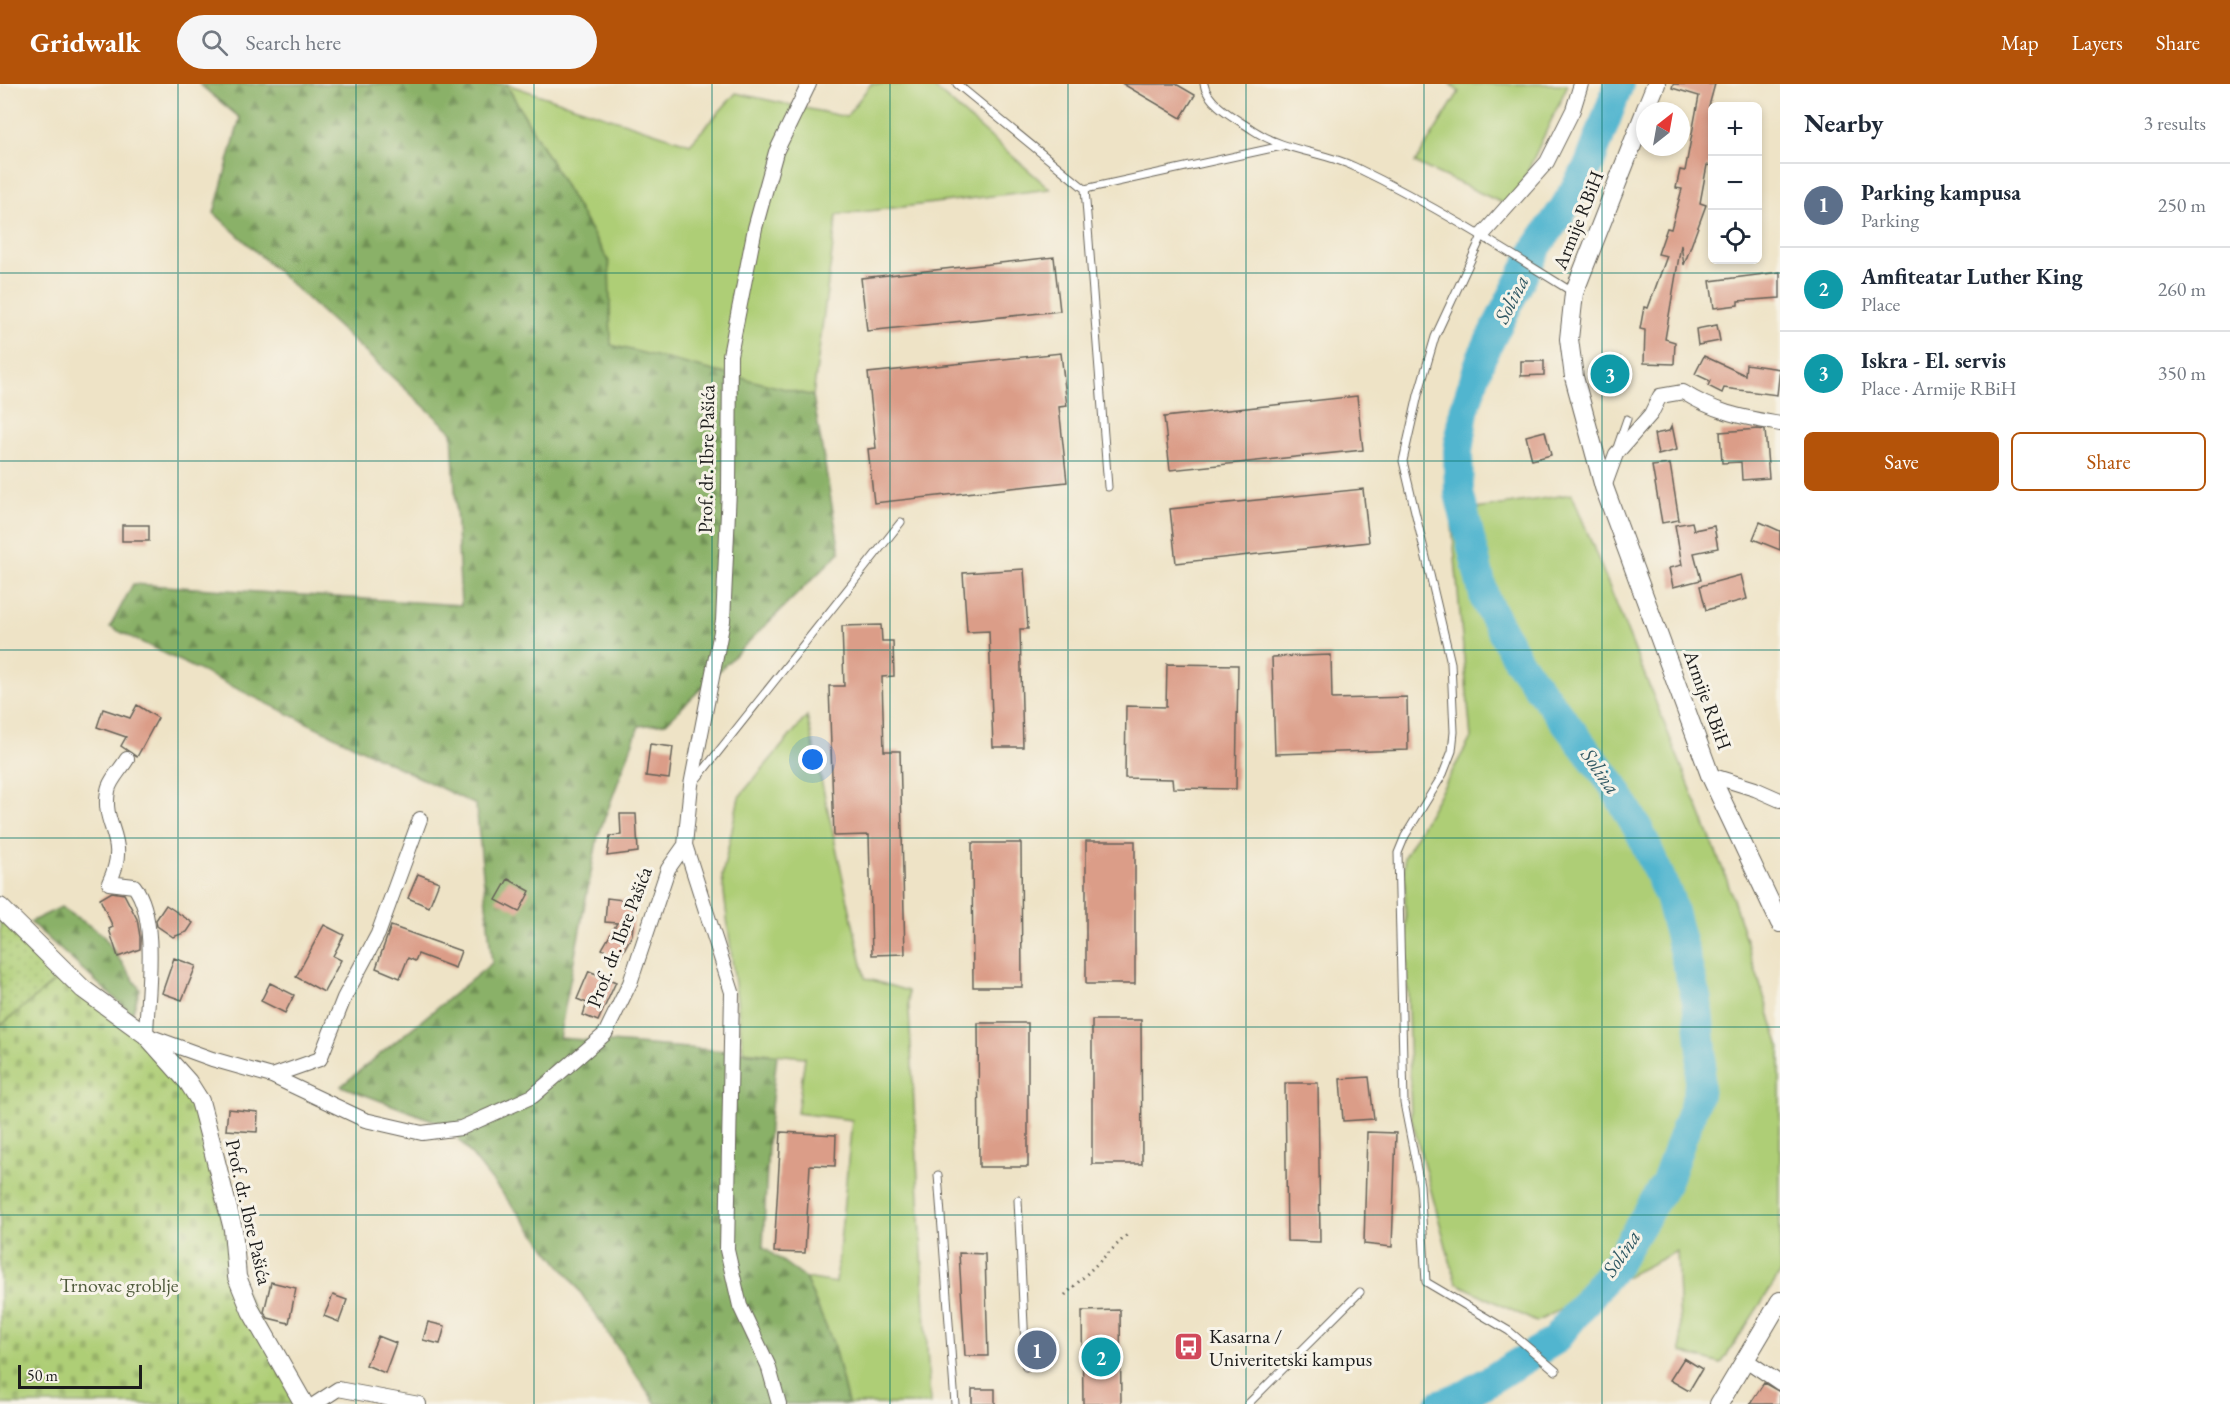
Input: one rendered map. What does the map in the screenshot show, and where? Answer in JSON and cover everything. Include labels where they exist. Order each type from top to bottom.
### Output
[{"type":"main road","name":"Armije RBiH","points":[[1649,102],[1656,84]]},
{"type":"main road","name":"Armije RBiH","points":[[1636,135],[1574,292],[1569,339],[1577,386],[1604,487],[1710,775],[1780,923]]},
{"type":"main road","name":"Prof. dr. Ibre Pašića","points":[[0,907],[83,989],[146,1035],[188,1082],[200,1101],[232,1229],[237,1276],[251,1311],[304,1404]]},
{"type":"main road","points":[[1719,1404],[1780,1301]]},
{"type":"street","name":"Prof. dr. Ibre Pašića","points":[[779,1404],[768,1365],[740,1306],[727,1250],[732,992],[704,895],[685,845],[691,785],[723,621],[729,490],[730,355],[755,228],[776,152],[809,84]]},
{"type":"street","points":[[1483,234],[1547,162],[1573,110],[1581,84]]},
{"type":"street","points":[[1604,487],[1616,454],[1651,414],[1660,396],[1683,392],[1707,408],[1731,416],[1780,424]]},
{"type":"street","points":[[127,759],[107,790],[109,817],[117,837],[118,853],[116,868],[109,883],[134,886],[143,897],[151,935],[146,1035]]},
{"type":"street","points":[[1710,775],[1780,800]]},
{"type":"street","points":[[272,1076],[320,1059],[344,998],[378,934],[420,819]]},
{"type":"street","name":"Prof. dr. Ibre Pašića","points":[[146,1035],[212,1059],[272,1076],[364,1120],[422,1133],[461,1128],[533,1096],[605,1034],[630,983],[668,869],[685,845]]},
{"type":"street","points":[[1746,1360],[1780,1383]]},
{"type":"street","points":[[315,1404],[338,1389],[418,1404]]},
{"type":"lane","points":[[957,84],[1085,189],[1108,487]]},
{"type":"lane","points":[[1204,84],[1205,90],[1227,112],[1282,146],[1353,166],[1483,234],[1574,292]]},
{"type":"lane","points":[[1085,189],[1282,146]]},
{"type":"lane","points":[[1483,234],[1435,336],[1418,395],[1403,461],[1451,663],[1454,732],[1452,751],[1443,774],[1404,836],[1398,853],[1404,1103],[1420,1185],[1426,1282],[1509,1331],[1556,1371]]},
{"type":"lane","points":[[1616,454],[1627,419]]},
{"type":"lane","points":[[691,785],[901,522]]},
{"type":"lane","points":[[938,1175],[955,1404]]},
{"type":"lane","points":[[1018,1200],[1026,1367]]},
{"type":"lane","points":[[1248,1404],[1360,1292]]},
{"type":"path","points":[[1065,1295],[1129,1233]]},
{"type":"green space","points":[[199,84],[506,84],[609,262],[611,345],[813,396],[840,552],[666,723],[639,726],[598,836],[559,1038],[777,1055],[769,1125],[763,1247],[805,1278],[833,1343],[848,1404],[656,1404],[572,1280],[448,1126],[341,1086],[492,963],[476,805],[110,627],[133,584],[461,605],[452,432],[214,213],[240,118]]},
{"type":"green space","points":[[506,84],[690,144],[736,93],[846,117],[871,84],[930,84],[1050,189],[837,215],[813,396],[610,345],[609,262]]},
{"type":"green space","points":[[1450,84],[1568,84],[1511,207],[1415,163],[1459,92]]},
{"type":"green space","points":[[1572,494],[1726,877],[1780,1047],[1780,1274],[1721,1364],[1681,1352],[1677,1251],[1536,1322],[1456,1283],[1411,1117],[1404,857],[1471,738],[1451,513]]},
{"type":"green space","points":[[807,716],[865,978],[908,991],[930,1404],[848,1404],[833,1343],[805,1278],[836,1283],[852,1120],[797,1113],[805,1057],[743,1051],[722,876],[739,797]]},
{"type":"green space","points":[[0,907],[66,972],[0,1026]]},
{"type":"green space","points":[[61,907],[102,934],[140,989],[132,1014],[30,922]]},
{"type":"green space","name":"Trnovac groblje","points":[[66,972],[188,1082],[237,1277],[304,1404],[0,1404],[0,1026]]},
{"type":"building","points":[[1123,84],[1176,84],[1195,95],[1181,118]]},
{"type":"building","points":[[1673,84],[1715,84],[1710,102],[1708,102],[1708,165],[1700,203],[1706,205],[1684,265],[1681,245],[1665,339],[1675,342],[1674,364],[1644,363],[1645,330],[1640,329],[1644,307],[1648,308],[1667,256],[1658,254],[1667,228],[1671,229],[1682,189],[1676,188],[1680,170],[1685,171],[1688,156],[1690,156],[1699,96],[1672,88]]},
{"type":"building","points":[[1054,257],[1060,311],[867,331],[861,278]]},
{"type":"building","points":[[1780,272],[1780,298],[1738,301],[1738,305],[1714,308],[1710,281]]},
{"type":"building","points":[[1717,325],[1720,341],[1698,345],[1696,329]]},
{"type":"building","points":[[1061,353],[1067,406],[1059,407],[1067,482],[874,503],[868,449],[876,448],[868,373]]},
{"type":"building","points":[[1704,356],[1745,375],[1746,364],[1780,369],[1777,395],[1724,388],[1722,393],[1708,386],[1710,381],[1695,374]]},
{"type":"building","points":[[1620,357],[1627,384],[1600,391],[1593,364]]},
{"type":"building","points":[[1521,361],[1544,361],[1544,375],[1521,376]]},
{"type":"building","points":[[1357,396],[1363,450],[1170,470],[1164,417]]},
{"type":"building","points":[[1672,425],[1677,450],[1658,455],[1654,434],[1669,431]]},
{"type":"building","points":[[1765,430],[1769,478],[1742,480],[1741,462],[1722,463],[1720,432]]},
{"type":"building","points":[[1545,431],[1551,455],[1532,460],[1526,436]]},
{"type":"building","points":[[1670,464],[1679,520],[1662,523],[1652,466]]},
{"type":"building","points":[[1363,489],[1369,542],[1176,563],[1170,509]]},
{"type":"building","points":[[1692,522],[1694,530],[1714,526],[1718,548],[1694,553],[1701,580],[1673,587],[1669,568],[1682,565],[1675,525]]},
{"type":"building","points":[[1760,522],[1780,531],[1780,550],[1753,539]]},
{"type":"building","points":[[122,525],[149,525],[149,541],[122,541]]},
{"type":"building","points":[[1024,569],[1028,629],[1020,629],[1023,747],[993,747],[989,631],[967,632],[963,573]]},
{"type":"building","points":[[1741,575],[1747,599],[1706,610],[1700,586]]},
{"type":"building","points":[[881,625],[882,641],[893,641],[894,676],[882,677],[884,751],[900,751],[905,954],[872,955],[869,835],[834,836],[829,686],[844,686],[842,626]]},
{"type":"building","points":[[1331,655],[1332,699],[1407,697],[1408,750],[1275,754],[1272,657]]},
{"type":"building","points":[[1167,664],[1238,665],[1236,789],[1173,788],[1172,779],[1125,778],[1126,706],[1166,707]]},
{"type":"building","points":[[137,705],[158,718],[137,757],[121,746],[126,737],[97,727],[103,709],[130,718]]},
{"type":"building","points":[[650,744],[673,747],[669,779],[646,776]]},
{"type":"building","points":[[620,814],[636,814],[638,852],[607,856],[610,836],[621,835]]},
{"type":"building","points":[[1086,841],[1135,841],[1135,984],[1086,984]]},
{"type":"building","points":[[972,843],[1021,843],[1022,987],[973,987]]},
{"type":"building","points":[[418,874],[439,882],[429,907],[408,898]]},
{"type":"building","points":[[508,879],[530,891],[519,912],[496,900]]},
{"type":"building","points":[[112,892],[124,894],[137,919],[140,937],[140,949],[118,957],[109,929],[113,927],[100,899]]},
{"type":"building","points":[[636,893],[632,935],[619,959],[602,949],[617,923],[605,922],[607,898],[631,901]]},
{"type":"building","points":[[166,905],[193,923],[187,932],[173,937],[157,926],[156,920]]},
{"type":"building","points":[[324,925],[344,935],[333,956],[341,960],[324,992],[296,977]]},
{"type":"building","points":[[391,926],[461,951],[455,968],[418,954],[415,961],[408,958],[400,978],[376,968]]},
{"type":"building","points":[[174,958],[196,966],[182,1000],[162,993]]},
{"type":"building","points":[[589,971],[616,982],[598,1021],[583,1015],[587,1003],[577,999]]},
{"type":"building","points":[[270,983],[294,995],[285,1013],[261,1001]]},
{"type":"building","points":[[1092,1020],[1141,1020],[1142,1164],[1092,1164]]},
{"type":"building","points":[[978,1023],[1028,1023],[1028,1167],[979,1167]]},
{"type":"building","points":[[1369,1077],[1374,1119],[1343,1121],[1340,1079]]},
{"type":"building","points":[[1285,1083],[1318,1083],[1320,1242],[1287,1241]]},
{"type":"building","points":[[228,1109],[258,1112],[257,1132],[226,1130]]},
{"type":"building","points":[[781,1132],[836,1135],[835,1166],[810,1165],[805,1253],[774,1252]]},
{"type":"building","points":[[1367,1132],[1396,1133],[1392,1247],[1364,1244]]},
{"type":"building","points":[[959,1253],[985,1254],[988,1356],[965,1356]]},
{"type":"building","points":[[271,1282],[296,1288],[289,1323],[268,1318],[264,1312]]},
{"type":"building","points":[[333,1295],[347,1300],[339,1322],[324,1316]]},
{"type":"building","points":[[1120,1310],[1121,1404],[1083,1404],[1082,1311]]},
{"type":"building","points":[[428,1322],[445,1326],[440,1344],[423,1340]]},
{"type":"building","points":[[378,1336],[396,1343],[385,1373],[366,1365]]},
{"type":"building","points":[[1684,1358],[1702,1369],[1689,1391],[1670,1380]]},
{"type":"building","points":[[1764,1383],[1780,1392],[1780,1404],[1750,1404]]},
{"type":"building","points":[[972,1389],[995,1389],[995,1404],[972,1404]]},
{"type":"waterway","name":"Solina","points":[[1440,1404],[1467,1394],[1554,1341],[1617,1263],[1666,1182],[1698,1094],[1702,1052],[1697,1001],[1669,897],[1641,834],[1613,785],[1518,661],[1485,600],[1459,493],[1458,451],[1464,411],[1481,358],[1537,247],[1564,208],[1589,165],[1619,84]]},
{"type":"place","name":"Iskra - El. servis","points":[[1610,374]]},
{"type":"place","name":"Kasarna / Univeritetski kampus","points":[[1188,1347]]},
{"type":"place","name":"Parking kampusa","points":[[1037,1350]]},
{"type":"place","name":"Amfiteatar Luther King","points":[[1101,1357]]}]
